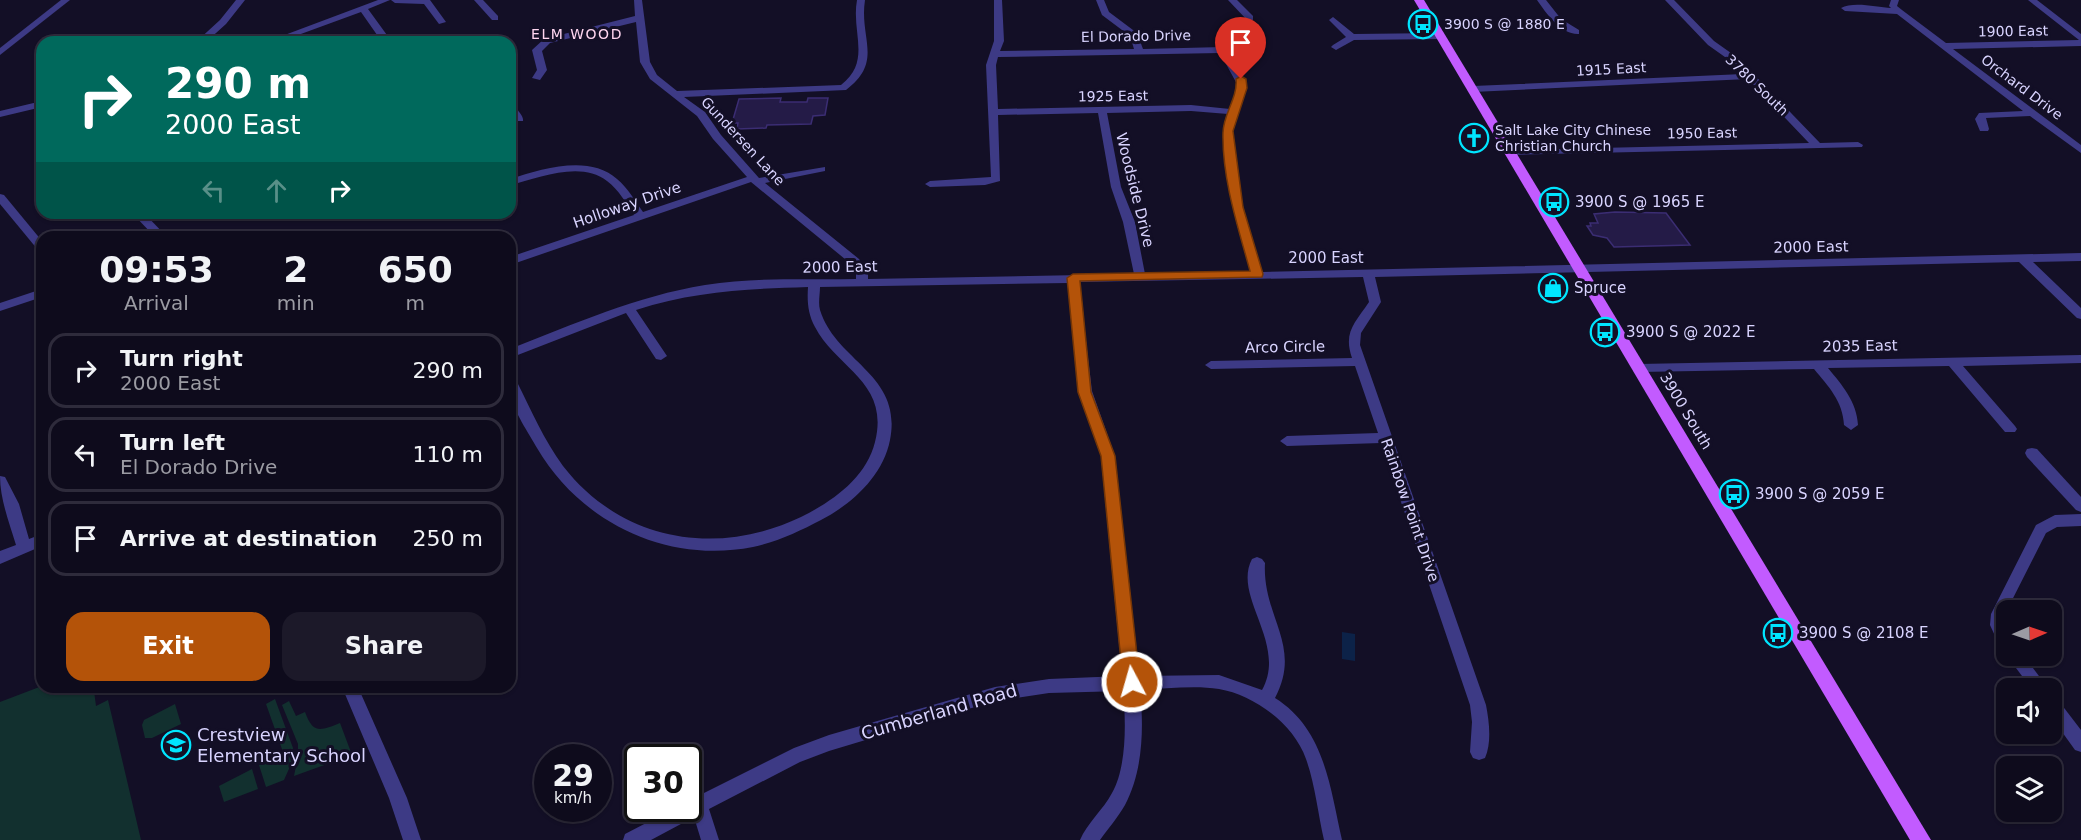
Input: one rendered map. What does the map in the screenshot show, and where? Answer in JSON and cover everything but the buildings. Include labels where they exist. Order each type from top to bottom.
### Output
[{"type":"main road","name":"3900 South","points":[[1419,0],[1922,840]]},
{"type":"street","points":[[0,52],[66,0]]},
{"type":"street","points":[[208,36],[241,0]]},
{"type":"street","points":[[300,36],[347,14],[362,4],[386,0]]},
{"type":"street","points":[[395,0],[427,2],[442,22]]},
{"type":"street","points":[[478,0],[495,18]]},
{"type":"street","name":"Gundersen Lane","points":[[638,0],[647,69],[662,85],[701,114],[717,137],[755,180],[855,262],[862,273],[862,282]]},
{"type":"street","points":[[675,94],[843,88],[854,80],[865,59],[858,19],[861,0]]},
{"type":"street","points":[[930,183],[994,180],[997,174],[991,64],[999,40],[998,0]]},
{"type":"street","points":[[1100,0],[1105,13],[1134,35],[1138,51]]},
{"type":"street","points":[[1232,0],[1250,18]]},
{"type":"street","points":[[1541,0],[1558,21],[1576,32]]},
{"type":"street","name":"3780 South","points":[[1669,0],[1711,43],[1735,60],[1817,146]]},
{"type":"street","points":[[1895,0],[1893,6],[1899,12]]},
{"type":"street","points":[[2032,0],[2081,38]]},
{"type":"street","points":[[362,4],[383,36]]},
{"type":"street","points":[[1845,8],[1899,12]]},
{"type":"street","name":"Orchard Drive","points":[[1899,12],[2081,150]]},
{"type":"street","points":[[537,78],[542,70],[537,50],[547,40],[640,18]]},
{"type":"street","points":[[1333,21],[1352,37]]},
{"type":"street","points":[[1336,47],[1352,37],[1441,36]]},
{"type":"street","name":"1900 East","points":[[1946,46],[2081,43]]},
{"type":"street","name":"El Dorado Drive","points":[[995,54],[1223,50],[1242,84],[1228,131],[1237,207],[1257,274]]},
{"type":"street","name":"1915 East","points":[[1473,89],[1751,76]]},
{"type":"street","points":[[0,114],[36,105]]},
{"type":"street","name":"1925 East","points":[[993,112],[1204,108],[1234,112]]},
{"type":"street","name":"Woodside Drive","points":[[1102,110],[1116,187],[1129,222],[1140,276]]},
{"type":"street","points":[[1984,129],[1980,119],[1983,115],[2035,113]]},
{"type":"street","points":[[516,115],[519,119]]},
{"type":"street","name":"1950 East","points":[[1511,153],[1858,145]]},
{"type":"street","points":[[516,180],[550,171],[568,169],[596,172],[608,177],[619,187],[640,216]]},
{"type":"street","name":"Holloway Drive","points":[[516,259],[640,216],[755,180],[821,169]]},
{"type":"street","points":[[0,197],[36,241]]},
{"type":"street","points":[[144,219],[155,231]]},
{"type":"street","name":"2000 East","points":[[516,352],[629,309],[671,295],[706,287],[2081,257]]},
{"type":"street","points":[[2022,258],[2081,315]]},
{"type":"street","name":"Rainbow Point Drive","points":[[1368,273],[1376,302],[1355,333],[1354,345],[1478,705],[1481,722],[1479,752]]},
{"type":"street","points":[[1073,278],[1084,392],[1108,456],[1132,682],[1132,738],[1129,772],[1118,800],[1089,840]]},
{"type":"street","points":[[516,394],[543,446],[559,470],[579,492],[604,512],[631,527],[658,538],[688,544],[724,545],[763,538],[818,515],[856,487],[874,466],[884,438],[884,413],[877,389],[864,370],[831,342],[819,325],[811,295],[814,283]]},
{"type":"street","points":[[0,307],[36,295]]},
{"type":"street","points":[[629,309],[661,356]]},
{"type":"street","name":"2035 East","points":[[1639,368],[2081,359]]},
{"type":"street","points":[[1951,360],[2010,429]]},
{"type":"street","name":"Arco Circle","points":[[1211,365],[1359,362]]},
{"type":"street","points":[[1816,363],[1851,409],[1851,425]]},
{"type":"street","points":[[1287,441],[1385,438]]},
{"type":"street","points":[[2032,453],[2081,506]]},
{"type":"street","points":[[0,481],[12,504],[24,548]]},
{"type":"street","points":[[2006,600],[2041,529],[2055,521],[2081,520]]},
{"type":"street","points":[[0,558],[36,543]]},
{"type":"street","points":[[1257,563],[1255,575],[1257,597],[1278,656],[1277,674],[1265,700]]},
{"type":"street","points":[[2023,666],[2032,678]]},
{"type":"street","name":"Cumberland Road","points":[[702,803],[779,762],[811,749],[995,694],[1032,687],[1132,682],[1219,682],[1242,689],[1265,700],[1289,719],[1307,743],[1318,770],[1333,840]]},
{"type":"street","points":[[353,693],[400,804],[412,840]]},
{"type":"street","points":[[2062,718],[2081,744]]},
{"type":"street","points":[[702,815],[710,840]]},
{"type":"street","name":"Cumberland Road","points":[[632,840],[666,822]]},
{"type":"green space","points":[[36,688],[36,693],[94,693],[96,706],[108,700],[141,840],[0,840],[0,702]]},
{"type":"green space","points":[[275,699],[293,748],[292,762],[284,780],[266,787],[259,765],[283,752],[266,704]]},
{"type":"green space","points":[[289,701],[296,716],[305,712],[311,724],[318,729],[340,723],[352,755],[294,776],[298,744],[282,705]]},
{"type":"green space","points":[[175,704],[181,724],[152,738],[145,738],[142,725],[144,720]]},
{"type":"green space","points":[[252,769],[258,789],[224,802],[219,786]]},
{"type":"water","points":[[1342,632],[1355,634],[1355,661],[1342,659]]},
{"type":"place","name":"3900 S @ 1880 E","points":[[1423,24]]},
{"type":"place","name":"Salt Lake City Chinese Christian Church","points":[[1474,138]]},
{"type":"place","name":"3900 S @ 1965 E","points":[[1554,202]]},
{"type":"place","name":"Spruce","points":[[1553,288]]},
{"type":"place","name":"3900 S @ 2022 E","points":[[1605,332]]},
{"type":"place","name":"3900 S @ 2059 E","points":[[1734,494]]},
{"type":"place","name":"3900 S @ 2108 E","points":[[1778,633]]},
{"type":"place","name":"Crestview Elementary School","points":[[176,745]]},
{"type":"district","name":"ELM WOOD","points":[[577,34]]},
{"type":"route","points":[[1132,682],[1107,448],[1084,392],[1073,278],[1257,274],[1237,207],[1228,131],[1242,88],[1241,79]]}]
